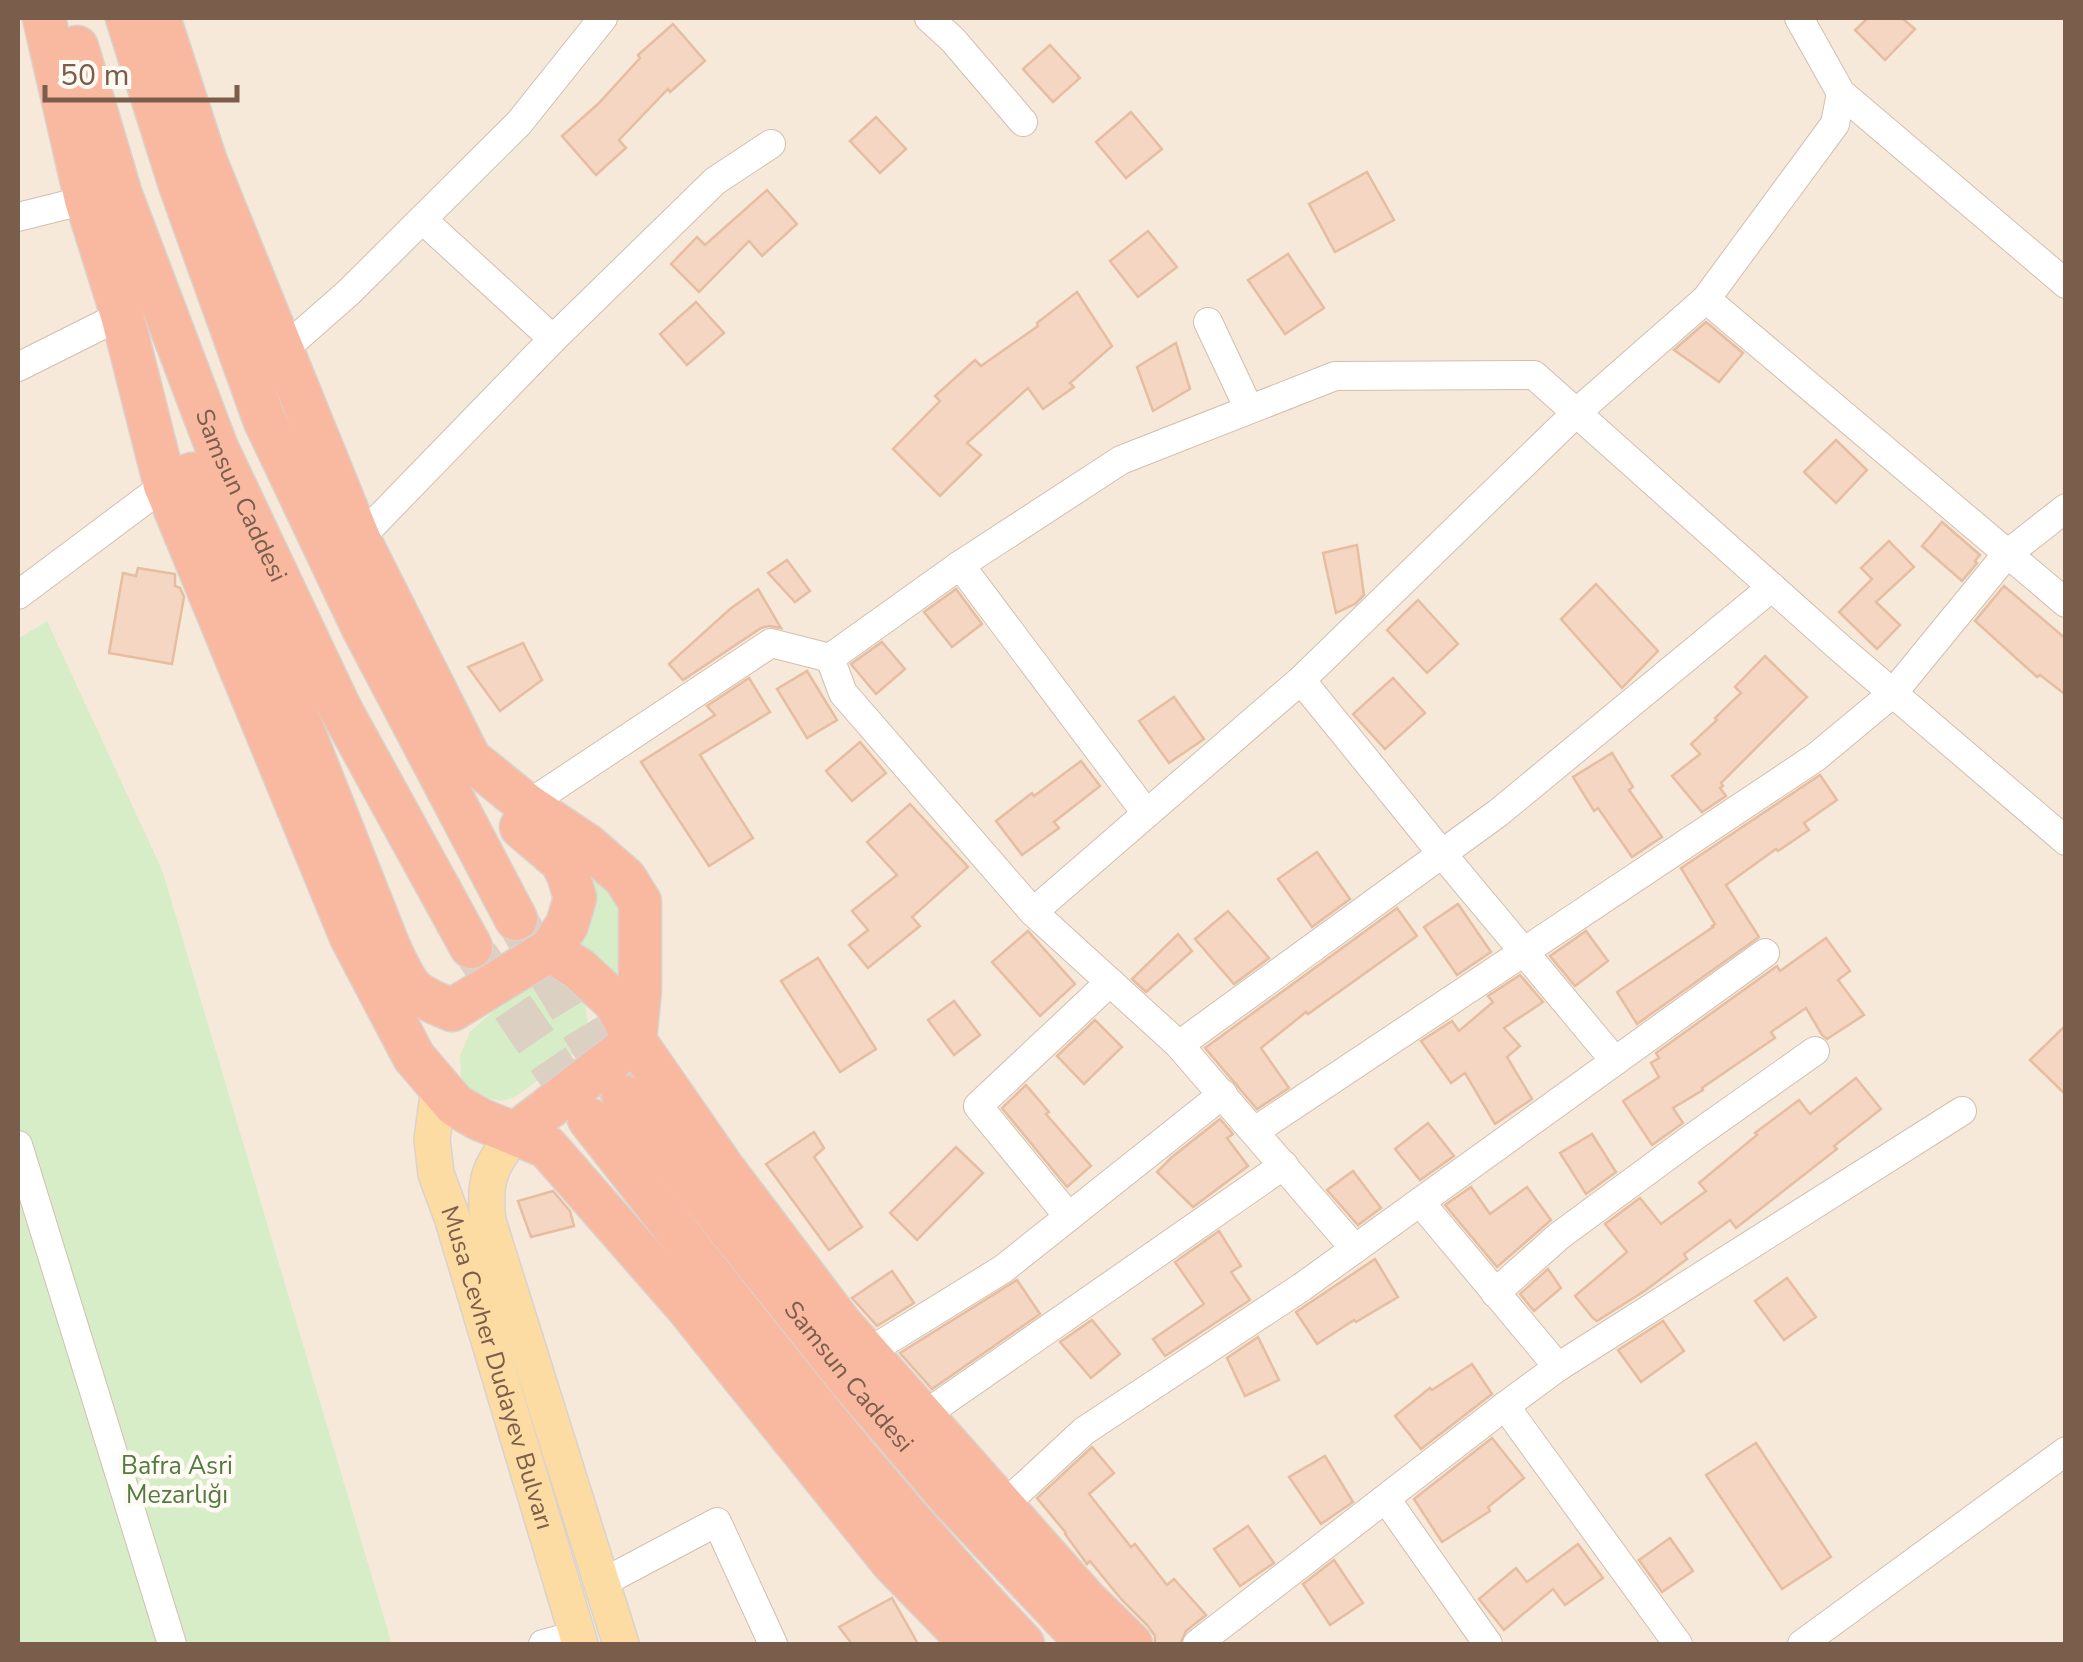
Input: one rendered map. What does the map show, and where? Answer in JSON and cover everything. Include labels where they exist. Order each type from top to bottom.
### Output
[{"type":"highway","points":[[44,18],[86,200],[122,315],[165,485],[351,937],[414,1058],[455,1105],[547,1147],[686,1306],[892,1562],[972,1644]]},
{"type":"highway","name":"Samsun Caddesi","points":[[68,18],[121,195],[218,448],[340,708],[471,947]]},
{"type":"highway","name":"Samsun Caddesi","points":[[127,18],[180,185],[264,419],[363,628],[516,919]]},
{"type":"highway","points":[[158,18],[206,162],[359,538],[470,759],[587,845],[626,878],[640,902],[640,990],[635,1041],[516,1134]]},
{"type":"highway","points":[[165,485],[192,474],[206,483],[389,947],[408,987],[452,1010]]},
{"type":"highway","points":[[439,1088],[452,1010],[550,950],[567,925],[575,898],[568,874],[561,861],[512,819],[527,804]]},
{"type":"highway","points":[[550,950],[579,969],[614,1002],[635,1041],[723,1168],[841,1324],[1085,1599],[1132,1644]]},
{"type":"highway","name":"Samsun Caddesi","points":[[1023,1644],[952,1570],[829,1425],[606,1107],[952,1500],[1088,1644]]},
{"type":"main road","name":"Musa Cevher Dudayev Bulvarı","points":[[439,1088],[432,1138],[436,1174],[452,1217],[567,1641]]},
{"type":"main road","name":"Musa Cevher Dudayev Bulvarı","points":[[516,1134],[496,1159],[488,1177],[488,1222],[621,1644]]},
{"type":"street","points":[[282,351],[348,293],[520,124],[602,18]]},
{"type":"street","points":[[929,18],[953,40],[1023,122]]},
{"type":"street","points":[[1800,18],[1841,93],[2066,284]]},
{"type":"street","points":[[1033,912],[1301,680],[1576,413],[1706,298],[1836,124],[1841,93]]},
{"type":"street","points":[[359,538],[552,339],[714,181],[771,144]]},
{"type":"street","points":[[18,217],[86,200]]},
{"type":"street","points":[[423,220],[552,339]]},
{"type":"street","points":[[1706,298],[2066,604]]},
{"type":"street","points":[[18,366],[122,315]]},
{"type":"street","points":[[1208,322],[1249,410]]},
{"type":"street","points":[[527,804],[771,643],[830,658],[960,565],[1121,460],[1335,376],[1534,376],[1892,693],[2066,841]]},
{"type":"street","points":[[18,594],[165,485]]},
{"type":"street","points":[[1255,1130],[1816,757],[1892,693],[2006,555],[2066,508]]},
{"type":"street","points":[[960,565],[1146,812]]},
{"type":"street","points":[[1179,1045],[1498,813],[1772,587]]},
{"type":"street","points":[[830,658],[843,693],[1033,912],[1179,1045],[1355,1249]]},
{"type":"street","points":[[1301,680],[1615,1062]]},
{"type":"street","points":[[1003,1506],[1084,1431],[1302,1287],[1765,953]]},
{"type":"street","points":[[1069,1217],[978,1106],[1110,982]]},
{"type":"street","points":[[1495,1293],[1559,1236],[1816,1052]]},
{"type":"street","points":[[868,1353],[1003,1269],[1223,1094]]},
{"type":"street","points":[[1197,1644],[1558,1368],[1962,1111]]},
{"type":"street","points":[[18,1145],[172,1644]]},
{"type":"street","points":[[923,1416],[1284,1164]]},
{"type":"street","points":[[1420,1202],[1558,1368]]},
{"type":"street","points":[[1505,1406],[1678,1644]]},
{"type":"street","points":[[1802,1644],[2066,1452]]},
{"type":"street","points":[[1386,1498],[1488,1644]]},
{"type":"street","points":[[602,1584],[717,1522],[773,1644]]},
{"type":"shaded area","points":[[18,18],[2065,18],[2065,1644],[392,1644],[163,872],[18,640]]},
{"type":"green space","name":"Bafra Asri Mezarlığı","points":[[47,621],[163,872],[392,1644],[18,1644],[18,639]]},
{"type":"green space","points":[[571,858],[611,887],[620,904],[624,994],[598,956],[571,943]]},
{"type":"green space","points":[[548,980],[563,984],[585,1003],[588,1023],[575,1053],[515,1097],[501,1101],[471,1092],[461,1078],[460,1056],[470,1032],[522,985]]},
{"type":"building","points":[[1868,18],[1902,18],[1915,29],[1885,60],[1855,30]]},
{"type":"building","points":[[673,24],[705,61],[670,92],[668,89],[619,140],[626,148],[596,175],[562,136],[599,103],[640,58],[638,55]]},
{"type":"building","points":[[1050,45],[1080,78],[1053,102],[1023,69]]},
{"type":"building","points":[[1131,112],[1162,149],[1126,178],[1096,142]]},
{"type":"building","points":[[876,117],[906,149],[880,173],[850,141]]},
{"type":"building","points":[[1367,172],[1394,220],[1335,252],[1309,204]]},
{"type":"building","points":[[767,190],[797,224],[762,256],[749,241],[699,292],[671,264],[697,237],[705,245]]},
{"type":"building","points":[[1148,231],[1177,267],[1138,297],[1110,261]]},
{"type":"building","points":[[1288,254],[1324,308],[1285,334],[1248,280]]},
{"type":"building","points":[[1077,292],[1112,346],[1070,383],[1074,387],[1043,409],[1028,388],[967,443],[981,455],[940,496],[893,449],[940,401],[935,396],[975,360],[981,366],[1038,326]]},
{"type":"building","points":[[696,302],[724,333],[687,365],[660,334]]},
{"type":"building","points":[[1706,322],[1743,353],[1719,382],[1674,350]]},
{"type":"building","points":[[1176,343],[1190,389],[1153,411],[1137,367]]},
{"type":"building","points":[[1836,440],[1867,470],[1836,503],[1804,472]]},
{"type":"building","points":[[1942,522],[1980,555],[1962,581],[1922,546]]},
{"type":"building","points":[[1889,541],[1914,567],[1876,602],[1900,625],[1877,649],[1839,612],[1872,579],[1861,568]]},
{"type":"building","points":[[1357,545],[1364,595],[1336,613],[1323,553]]},
{"type":"building","points":[[787,560],[810,591],[795,602],[768,573]]},
{"type":"building","points":[[138,568],[175,574],[175,586],[184,597],[172,664],[109,653],[123,573],[136,576]]},
{"type":"building","points":[[1596,584],[1658,651],[1622,688],[1561,619]]},
{"type":"building","points":[[2004,586],[2066,639],[2066,695],[2040,675],[2037,677],[1975,621]]},
{"type":"building","points":[[758,589],[781,628],[761,628],[683,680],[669,664]]},
{"type":"building","points":[[956,589],[982,624],[952,647],[924,612]]},
{"type":"building","points":[[1418,600],[1458,644],[1427,673],[1387,630]]},
{"type":"building","points":[[882,642],[905,669],[876,694],[851,664]]},
{"type":"building","points":[[523,643],[542,680],[500,711],[468,667]]},
{"type":"building","points":[[1765,656],[1807,697],[1721,783],[1726,796],[1702,812],[1672,776],[1700,754],[1691,744],[1741,693],[1735,687]]},
{"type":"building","points":[[807,671],[837,720],[807,738],[777,689]]},
{"type":"building","points":[[749,678],[770,712],[700,755],[753,838],[709,866],[641,762],[715,715],[707,706]]},
{"type":"building","points":[[1393,678],[1425,713],[1385,749],[1353,714]]},
{"type":"building","points":[[1174,697],[1204,739],[1169,763],[1139,721]]},
{"type":"building","points":[[860,742],[886,773],[852,801],[826,771]]},
{"type":"building","points":[[1612,753],[1633,787],[1629,790],[1662,837],[1632,857],[1598,808],[1594,811],[1573,777]]},
{"type":"building","points":[[1081,761],[1100,786],[1054,822],[1059,828],[1022,855],[996,821]]},
{"type":"building","points":[[1820,775],[1837,800],[1804,823],[1809,830],[1726,885],[1759,937],[1637,1024],[1617,992],[1715,924],[1681,868]]},
{"type":"building","points":[[910,804],[968,867],[912,917],[920,926],[868,968],[849,945],[868,930],[852,911],[897,875],[867,842]]},
{"type":"building","points":[[1317,852],[1350,899],[1312,927],[1278,879]]},
{"type":"building","points":[[1458,904],[1491,952],[1457,975],[1424,927]]},
{"type":"building","points":[[1397,908],[1417,936],[1261,1048],[1289,1088],[1257,1109],[1205,1048]]},
{"type":"building","points":[[1228,911],[1269,958],[1234,984],[1195,939]]},
{"type":"building","points":[[1028,931],[1075,984],[1040,1016],[992,962]]},
{"type":"building","points":[[1586,931],[1608,961],[1575,986],[1550,956]]},
{"type":"building","points":[[1178,934],[1192,951],[1146,992],[1132,979]]},
{"type":"building","points":[[1826,938],[1850,971],[1838,980],[1864,1015],[1827,1039],[1806,1008],[1771,1032],[1775,1038],[1673,1108],[1683,1123],[1652,1145],[1623,1101],[1659,1077],[1651,1063],[1659,1058],[1656,1053],[1777,966],[1780,971]]},
{"type":"building","points":[[818,958],[876,1049],[840,1072],[781,981]]},
{"type":"building","points":[[1520,975],[1543,1002],[1504,1028],[1520,1046],[1507,1057],[1532,1099],[1495,1124],[1465,1073],[1451,1083],[1421,1041],[1452,1021],[1459,1031],[1493,1002],[1488,996]]},
{"type":"building","points":[[954,1001],[980,1035],[954,1055],[928,1020]]},
{"type":"building","points":[[1095,1020],[1122,1047],[1084,1084],[1057,1056]]},
{"type":"building","points":[[2066,1025],[2066,1095],[2030,1060]]},
{"type":"building","points":[[1856,1078],[1881,1109],[1834,1146],[1837,1149],[1736,1228],[1730,1220],[1684,1254],[1687,1259],[1646,1290],[1597,1321],[1593,1318],[1575,1296],[1627,1252],[1605,1224],[1640,1198],[1661,1224],[1706,1191],[1699,1183],[1799,1100],[1810,1114]]},
{"type":"building","points":[[1026,1085],[1091,1166],[1067,1187],[1002,1108]]},
{"type":"building","points":[[1220,1119],[1233,1134],[1227,1138],[1248,1166],[1193,1207],[1157,1172]]},
{"type":"building","points":[[1428,1123],[1454,1156],[1420,1180],[1395,1149]]},
{"type":"building","points":[[814,1132],[824,1148],[814,1157],[862,1227],[829,1250],[766,1164]]},
{"type":"building","points":[[1592,1134],[1616,1172],[1586,1194],[1560,1153]]},
{"type":"building","points":[[956,1147],[983,1173],[917,1240],[890,1213]]},
{"type":"building","points":[[1353,1171],[1381,1208],[1358,1225],[1327,1190]]},
{"type":"building","points":[[1471,1187],[1490,1214],[1527,1187],[1551,1220],[1497,1267],[1445,1205]]},
{"type":"building","points":[[553,1191],[570,1211],[574,1226],[531,1237],[518,1201]]},
{"type":"building","points":[[1219,1231],[1241,1266],[1231,1272],[1250,1300],[1165,1356],[1153,1339],[1204,1304],[1175,1262]]},
{"type":"building","points":[[1375,1259],[1398,1297],[1317,1344],[1296,1312]]},
{"type":"building","points":[[1548,1269],[1561,1288],[1534,1311],[1520,1294]]},
{"type":"building","points":[[892,1271],[914,1303],[877,1326],[852,1298]]},
{"type":"building","points":[[1787,1278],[1816,1317],[1784,1340],[1755,1301]]},
{"type":"building","points":[[1017,1280],[1040,1314],[932,1389],[900,1353]]},
{"type":"building","points":[[1092,1320],[1120,1354],[1091,1378],[1060,1342]]},
{"type":"building","points":[[1663,1321],[1684,1351],[1641,1382],[1618,1350]]},
{"type":"building","points":[[1258,1337],[1279,1380],[1245,1396],[1227,1358]]},
{"type":"building","points":[[1472,1364],[1492,1394],[1421,1449],[1395,1416],[1430,1388]]},
{"type":"building","points":[[1492,1438],[1524,1478],[1488,1507],[1490,1511],[1442,1542],[1414,1499]]},
{"type":"building","points":[[1756,1443],[1831,1557],[1782,1589],[1706,1475]]},
{"type":"building","points":[[1092,1447],[1114,1473],[1089,1494],[1167,1585],[1174,1579],[1206,1615],[1186,1631],[1180,1644],[1155,1644],[1148,1626],[1090,1561],[1087,1564],[1037,1498]]},
{"type":"building","points":[[1325,1456],[1353,1502],[1321,1524],[1289,1477]]},
{"type":"building","points":[[1248,1526],[1274,1563],[1240,1586],[1214,1549]]},
{"type":"building","points":[[1670,1538],[1693,1571],[1662,1592],[1639,1560]]},
{"type":"building","points":[[1578,1544],[1603,1578],[1565,1605],[1553,1589],[1504,1630],[1479,1599],[1516,1568],[1527,1582]]},
{"type":"building","points":[[1334,1560],[1363,1603],[1330,1625],[1303,1584]]},
{"type":"building","points":[[892,1598],[918,1644],[852,1644],[839,1627]]},
{"type":"tunnel","points":[[516,919],[623,1096]]},
{"type":"tunnel","points":[[477,955],[589,1119]]}]
